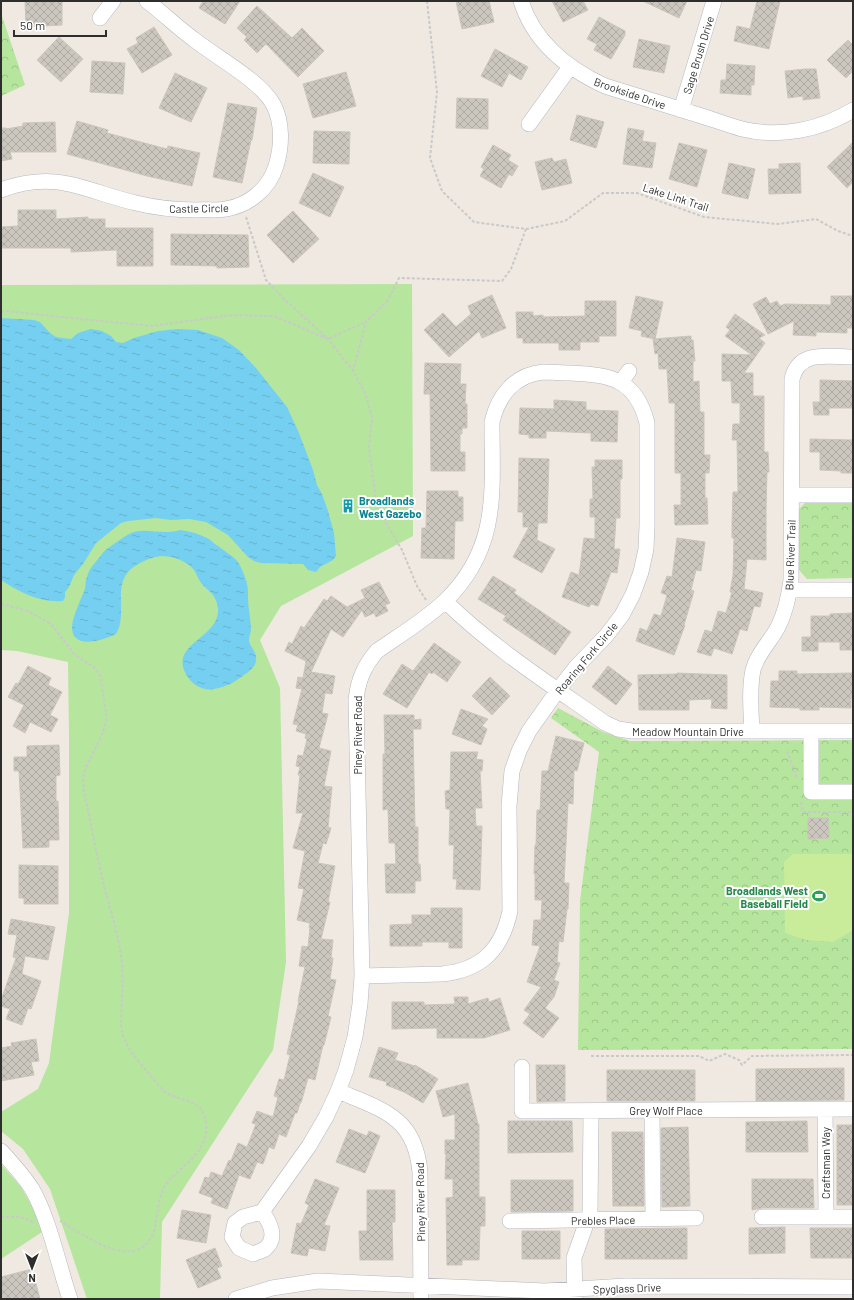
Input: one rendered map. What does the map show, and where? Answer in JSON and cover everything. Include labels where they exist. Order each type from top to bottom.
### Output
[{"type":"street","points":[[100,18],[113,1]]},
{"type":"street","name":"Castle Circle","points":[[1,190],[31,182],[69,184],[136,204],[180,210],[225,209],[242,204],[261,192],[270,180],[276,167],[279,154],[280,132],[278,117],[273,105],[265,93],[195,41],[147,1]]},
{"type":"street","name":"Brookside Drive","points":[[521,1],[532,26],[546,44],[570,66],[587,78],[605,86],[743,129],[768,132],[806,130],[842,117],[853,110]]},
{"type":"street","name":"Sage Brush Drive","points":[[681,110],[714,1]]},
{"type":"street","points":[[529,124],[570,66]]},
{"type":"street","name":"Blue River Trail","points":[[752,731],[751,683],[753,669],[758,657],[778,628],[785,610],[790,590],[792,379],[789,368],[812,357],[853,356]]},
{"type":"street","name":"Roaring Fork Circle","points":[[362,976],[453,973],[467,969],[479,962],[492,958],[507,926],[510,911],[509,806],[512,771],[519,751],[528,731],[558,690],[577,666],[606,636],[622,615],[633,594],[641,572],[646,549],[647,525],[647,423],[644,411],[628,388],[625,377],[608,377],[596,374],[543,372],[532,374],[519,380],[506,381]]},
{"type":"street","name":"Piney River Road","points":[[262,1212],[309,1146],[326,1117],[346,1070],[354,1038],[360,1004],[362,976],[356,707],[357,687],[369,660],[377,651],[440,605],[461,584],[473,565],[483,544],[489,525],[491,505],[492,422],[495,409],[506,381]]},
{"type":"street","points":[[792,495],[853,495]]},
{"type":"street","points":[[790,590],[853,590]]},
{"type":"street","name":"Meadow Mountain Drive","points":[[440,605],[464,620],[486,638],[605,723],[618,729],[632,731],[853,731]]},
{"type":"street","points":[[811,731],[811,792],[853,792]]},
{"type":"street","name":"Grey Wolf Place","points":[[522,1068],[522,1111],[853,1109]]},
{"type":"street","name":"Piney River Road","points":[[338,1091],[384,1110],[397,1119],[407,1130],[415,1144],[419,1158],[420,1172],[421,1292]]},
{"type":"street","name":"Craftsman Way","points":[[825,1109],[826,1217]]},
{"type":"street","points":[[652,1110],[653,1219]]},
{"type":"street","points":[[575,1295],[574,1258],[590,1215],[591,1111]]},
{"type":"street","points":[[1,1151],[20,1172],[32,1189],[45,1221],[70,1299]]},
{"type":"street","points":[[762,1217],[853,1217]]},
{"type":"street","name":"Prebles Place","points":[[510,1221],[696,1218]]},
{"type":"street","name":"Spyglass Drive","points":[[236,1299],[272,1288],[318,1281],[421,1292],[515,1290],[575,1295],[625,1286],[731,1293],[853,1287]]},
{"type":"path","name":"Lake Link Trail","points":[[427,1],[437,92],[430,158],[442,191],[474,222],[526,229],[565,221],[603,192],[637,192],[704,217],[778,224],[816,219],[838,231],[853,236]]},
{"type":"path","points":[[1,39],[1,48]]},
{"type":"path","points":[[242,204],[266,280],[285,300],[328,339],[353,371],[365,394],[372,417],[369,448],[376,500],[386,523],[402,550],[417,586],[424,597],[440,605]]},
{"type":"path","points":[[1,312],[7,311],[62,318],[152,326],[232,315],[274,316],[328,339],[366,322],[388,300],[399,278],[502,281],[511,269],[526,229]]},
{"type":"path","points":[[353,371],[366,322]]},
{"type":"path","points":[[1,604],[28,611],[51,624],[74,654],[95,668],[100,675],[106,721],[102,735],[86,766],[83,778],[84,791],[103,881],[121,954],[123,980],[122,1032],[129,1049],[163,1091],[195,1103],[204,1114],[207,1127],[205,1139],[198,1152],[162,1188],[153,1233],[147,1243],[141,1248],[124,1252],[107,1247],[57,1219],[31,1222],[20,1217],[1,1217]]},
{"type":"path","points":[[591,1056],[700,1056],[709,1061],[725,1054],[739,1060],[742,1065],[752,1056],[853,1055]]},
{"type":"green space","points":[[1,13],[25,85],[1,96]]},
{"type":"green space","points":[[412,284],[413,536],[281,606],[260,640],[280,688],[286,962],[273,1050],[162,1222],[160,1299],[87,1299],[50,1189],[23,1149],[1,1131],[1,1112],[38,1089],[49,1063],[69,913],[69,737],[68,662],[17,651],[1,650],[1,285]]},
{"type":"green space","points":[[806,502],[853,502],[853,578],[807,579],[799,570],[799,509]]},
{"type":"green space","points":[[558,708],[603,732],[630,741],[853,740],[853,1049],[578,1050],[580,901],[599,752],[551,718]]},
{"type":"green space","name":"Broadlands West Baseball Field","points":[[793,854],[853,854],[853,930],[833,942],[806,940],[785,933],[784,862]]},
{"type":"green space","points":[[1,1164],[21,1187],[36,1213],[42,1232],[1,1259]]},
{"type":"water","points":[[1,318],[34,320],[40,322],[56,337],[71,339],[78,333],[91,329],[102,331],[111,336],[116,342],[123,343],[158,331],[178,329],[198,330],[222,338],[239,350],[256,368],[287,407],[299,433],[317,485],[328,511],[334,533],[336,556],[333,560],[320,567],[316,572],[308,570],[303,564],[261,563],[248,557],[228,535],[206,522],[189,519],[171,520],[156,518],[121,523],[96,543],[74,575],[65,592],[63,601],[46,600],[30,596],[1,580]]},
{"type":"water","points":[[180,530],[206,537],[230,555],[240,565],[247,582],[251,627],[249,641],[256,655],[256,662],[255,665],[241,678],[222,687],[204,689],[190,680],[183,668],[183,658],[187,650],[211,628],[217,619],[218,608],[216,599],[202,584],[194,570],[181,560],[162,556],[157,557],[142,562],[129,571],[121,589],[121,620],[116,634],[102,640],[86,642],[79,640],[72,630],[73,620],[85,589],[88,574],[104,552],[129,534],[135,532],[174,532]]},
{"type":"building","points":[[25,1],[62,1],[62,25],[26,27]]},
{"type":"building","points":[[203,1],[240,1],[225,24],[199,8]]},
{"type":"building","points":[[456,1],[489,1],[494,22],[462,29]]},
{"type":"building","points":[[552,1],[583,1],[588,10],[563,22]]},
{"type":"building","points":[[643,1],[687,1],[679,18]]},
{"type":"building","points":[[757,1],[780,1],[769,49],[734,41],[737,26],[750,29]]},
{"type":"building","points":[[257,6],[292,38],[302,28],[324,51],[298,77],[266,44],[257,53],[244,40],[247,37],[237,28]]},
{"type":"building","points":[[599,17],[625,31],[625,35],[611,59],[594,50],[597,44],[587,39]]},
{"type":"building","points":[[154,27],[172,55],[142,73],[127,49],[138,43],[136,38]]},
{"type":"building","points":[[59,37],[83,59],[61,82],[37,60]]},
{"type":"building","points":[[639,39],[670,46],[664,73],[633,67]]},
{"type":"building","points":[[848,40],[853,45],[853,71],[846,78],[827,60]]},
{"type":"building","points":[[495,49],[528,67],[521,80],[509,73],[502,87],[481,76]]},
{"type":"building","points":[[92,61],[125,63],[123,94],[90,92]]},
{"type":"building","points":[[727,64],[755,66],[754,85],[751,85],[751,95],[720,93],[721,80],[726,80]]},
{"type":"building","points":[[816,69],[820,98],[803,100],[803,96],[788,98],[785,71]]},
{"type":"building","points":[[346,72],[356,106],[313,118],[303,84]]},
{"type":"building","points":[[175,73],[207,88],[191,122],[159,108]]},
{"type":"building","points":[[457,98],[488,99],[488,129],[456,128]]},
{"type":"building","points":[[228,103],[257,108],[252,140],[242,183],[213,177]]},
{"type":"building","points":[[577,115],[604,122],[596,148],[570,140]]},
{"type":"building","points":[[77,121],[108,130],[107,133],[167,149],[168,146],[200,153],[192,186],[147,176],[67,154]]},
{"type":"building","points":[[55,122],[56,152],[10,152],[12,159],[1,161],[1,128],[6,129],[23,126],[23,123]]},
{"type":"building","points":[[628,128],[644,131],[642,141],[656,143],[652,168],[623,164]]},
{"type":"building","points":[[314,131],[350,132],[349,164],[313,163]]},
{"type":"building","points":[[853,142],[853,182],[847,188],[827,167]]},
{"type":"building","points":[[679,143],[707,150],[697,187],[669,179]]},
{"type":"building","points":[[493,145],[511,155],[508,160],[518,166],[512,176],[509,174],[501,188],[480,176],[484,169],[481,167]]},
{"type":"building","points":[[552,158],[554,162],[566,159],[572,183],[542,190],[535,162]]},
{"type":"building","points":[[729,163],[755,169],[748,199],[722,193]]},
{"type":"building","points":[[800,163],[801,193],[769,194],[768,169],[779,169],[779,164]]},
{"type":"building","points":[[313,173],[344,187],[330,217],[299,203]]},
{"type":"building","points":[[18,210],[56,210],[56,219],[88,217],[88,219],[105,219],[105,228],[153,228],[153,266],[117,266],[117,250],[71,252],[71,248],[1,248],[1,227],[18,226]]},
{"type":"building","points":[[293,211],[319,239],[293,263],[267,235]]},
{"type":"building","points":[[171,234],[248,235],[249,267],[217,268],[217,266],[171,265]]},
{"type":"building","points":[[492,295],[506,328],[482,338],[479,331],[449,357],[424,330],[443,313],[456,327],[471,314],[468,306]]},
{"type":"building","points":[[636,296],[663,302],[655,339],[641,336],[642,331],[629,328]]},
{"type":"building","points":[[831,296],[853,296],[853,328],[847,328],[847,333],[816,332],[816,336],[793,335],[794,321],[768,334],[753,304],[766,297],[770,304],[777,301],[780,306],[785,304],[831,305]]},
{"type":"building","points":[[585,301],[616,301],[616,336],[599,336],[599,342],[580,342],[580,350],[559,350],[559,343],[523,343],[523,338],[517,338],[516,312],[533,312],[533,316],[543,315],[543,317],[585,316]]},
{"type":"building","points":[[735,314],[765,335],[759,338],[765,343],[744,373],[753,373],[753,396],[764,396],[764,452],[768,452],[769,472],[767,472],[766,560],[747,559],[744,589],[763,593],[760,607],[754,606],[747,631],[740,629],[732,654],[714,648],[711,656],[697,652],[705,630],[712,632],[718,611],[726,613],[732,592],[730,592],[733,575],[733,492],[738,492],[737,440],[732,440],[733,424],[740,424],[740,403],[732,403],[731,381],[722,381],[722,354],[752,355],[725,336],[730,330],[726,327]]},
{"type":"building","points":[[691,336],[691,340],[693,340],[695,361],[693,361],[693,382],[699,381],[700,412],[704,412],[704,455],[710,455],[709,473],[705,473],[705,498],[707,498],[708,524],[675,525],[674,505],[681,505],[681,473],[675,473],[675,403],[669,403],[667,369],[659,369],[658,353],[655,354],[653,339]]},
{"type":"building","points":[[425,363],[461,364],[460,384],[466,384],[465,404],[467,404],[467,428],[462,428],[462,434],[460,434],[460,452],[465,452],[465,471],[431,471],[430,394],[424,394]]},
{"type":"building","points":[[820,380],[853,381],[853,408],[829,408],[829,415],[814,415],[813,402],[820,402]]},
{"type":"building","points":[[554,400],[586,402],[586,410],[618,411],[617,442],[591,441],[591,433],[546,431],[546,438],[529,438],[529,435],[519,434],[520,408],[554,409]]},
{"type":"building","points":[[810,439],[853,440],[853,473],[820,470],[820,452],[810,452]]},
{"type":"building","points":[[519,458],[549,459],[547,523],[538,523],[537,540],[555,549],[542,573],[513,557],[529,527],[523,527],[523,512],[518,512]]},
{"type":"building","points":[[595,460],[622,460],[622,479],[620,479],[620,518],[616,518],[614,549],[620,549],[617,573],[611,572],[598,606],[591,604],[589,607],[562,597],[571,572],[579,575],[584,538],[595,539],[595,517],[590,517],[590,499],[593,499],[592,467],[595,467]]},
{"type":"building","points":[[427,491],[458,491],[458,497],[463,497],[463,521],[455,521],[454,559],[421,558],[422,528],[426,528]]},
{"type":"building","name":"Broadlands West Gazebo","points":[[346,497],[353,505],[351,510],[341,512]]},
{"type":"building","points":[[677,538],[705,542],[701,571],[696,570],[691,590],[694,591],[685,625],[674,655],[636,641],[640,628],[647,631],[654,614],[661,616],[667,595],[661,593],[667,576],[672,577]]},
{"type":"building","points":[[493,576],[516,590],[514,593],[571,632],[555,655],[503,620],[506,616],[478,599]]},
{"type":"building","points":[[379,582],[390,603],[385,605],[388,611],[376,617],[374,613],[365,617],[362,610],[343,637],[331,629],[311,672],[335,676],[332,694],[325,693],[322,713],[328,714],[319,748],[331,751],[324,786],[332,787],[328,827],[331,828],[326,844],[323,843],[318,863],[335,866],[328,902],[330,902],[321,939],[333,940],[331,958],[333,958],[330,979],[336,980],[328,1016],[331,1017],[315,1080],[308,1078],[301,1103],[297,1113],[295,1113],[286,1137],[279,1134],[274,1149],[269,1147],[263,1164],[257,1162],[250,1179],[239,1175],[227,1209],[211,1203],[213,1198],[199,1193],[205,1177],[209,1178],[211,1172],[222,1176],[229,1160],[231,1161],[238,1143],[247,1147],[256,1124],[252,1123],[257,1111],[273,1117],[278,1097],[274,1096],[279,1079],[284,1080],[290,1055],[287,1054],[305,967],[299,966],[302,946],[308,947],[310,928],[310,923],[297,920],[304,889],[298,888],[305,851],[293,848],[303,813],[296,813],[300,775],[298,775],[300,767],[296,766],[298,755],[303,756],[307,739],[305,738],[306,734],[296,731],[298,725],[293,724],[302,689],[296,688],[298,677],[303,678],[306,661],[285,651],[289,642],[292,644],[301,626],[304,628],[324,599],[327,601],[331,596],[347,607],[365,598],[361,590]]},
{"type":"building","points":[[853,613],[853,650],[840,650],[840,642],[818,642],[818,651],[802,651],[802,637],[811,637],[811,616],[830,616],[830,614]]},
{"type":"building","points":[[434,643],[461,662],[447,682],[433,672],[432,674],[429,672],[407,708],[383,694],[402,664],[413,671]]},
{"type":"building","points":[[28,666],[51,678],[48,685],[62,692],[50,715],[58,719],[51,732],[30,722],[25,733],[13,726],[24,705],[8,697],[16,683],[18,684]]},
{"type":"building","points":[[608,666],[632,684],[616,705],[592,687]]},
{"type":"building","points":[[779,671],[797,671],[797,674],[853,673],[853,698],[851,698],[851,708],[819,707],[819,710],[800,710],[800,708],[770,707],[771,681],[779,681]]},
{"type":"building","points":[[677,673],[727,675],[727,709],[711,708],[712,699],[689,700],[689,710],[639,710],[638,675]]},
{"type":"building","points":[[490,677],[510,696],[492,715],[472,696]]},
{"type":"building","points":[[461,709],[488,719],[482,726],[487,729],[481,745],[452,734]]},
{"type":"building","points":[[384,715],[414,715],[414,720],[421,719],[421,729],[413,729],[415,827],[418,827],[418,864],[420,864],[421,881],[415,881],[415,893],[386,893],[385,864],[396,864],[395,843],[389,843],[388,809],[383,810],[383,754],[385,754]]},
{"type":"building","points":[[556,736],[584,743],[577,771],[574,770],[573,804],[568,803],[564,883],[569,883],[568,909],[563,942],[559,941],[557,962],[560,963],[554,980],[559,982],[554,997],[545,1008],[559,1018],[543,1038],[523,1023],[530,1014],[524,1010],[541,987],[527,982],[540,946],[532,945],[534,920],[541,920],[542,900],[535,900],[534,874],[537,810],[540,810],[542,771],[548,771]]},
{"type":"building","points":[[59,745],[60,775],[56,776],[56,801],[58,801],[59,840],[49,840],[49,847],[23,848],[19,771],[14,771],[14,757],[27,757],[27,746]]},
{"type":"building","points":[[451,752],[478,752],[476,759],[483,760],[482,771],[480,771],[482,808],[475,808],[476,826],[482,826],[480,890],[456,889],[457,879],[453,879],[454,845],[449,845],[450,809],[446,809],[445,791],[450,790]]},
{"type":"building","points":[[808,818],[828,818],[829,838],[808,839]]},
{"type":"building","points":[[19,865],[58,866],[58,904],[24,904],[24,898],[19,898]]},
{"type":"building","points":[[431,908],[462,908],[462,948],[449,948],[449,942],[422,942],[422,946],[390,946],[390,925],[412,924],[412,915],[431,915]]},
{"type":"building","points":[[11,919],[55,927],[48,960],[25,956],[22,974],[41,981],[31,1009],[28,1008],[22,1025],[6,1019],[10,1009],[1,1006],[1,1000],[16,958],[13,957],[17,935],[8,934]]},
{"type":"building","points":[[454,997],[468,997],[468,1004],[488,998],[489,1002],[500,998],[510,1030],[484,1038],[437,1038],[437,1028],[392,1029],[392,1002],[424,1002],[424,1005],[455,1004]]},
{"type":"building","points":[[36,1039],[39,1061],[31,1062],[34,1075],[1,1081],[1,1048],[12,1046],[11,1043]]},
{"type":"building","points":[[379,1047],[398,1053],[395,1060],[415,1065],[438,1079],[423,1103],[404,1092],[386,1085],[387,1082],[369,1077]]},
{"type":"building","points":[[536,1065],[565,1065],[565,1101],[537,1102]]},
{"type":"building","points":[[844,1068],[844,1100],[756,1101],[756,1069]]},
{"type":"building","points":[[607,1070],[695,1070],[695,1101],[607,1101]]},
{"type":"building","points":[[468,1083],[479,1124],[479,1197],[485,1197],[485,1226],[480,1226],[479,1260],[462,1260],[462,1265],[447,1265],[446,1198],[453,1197],[453,1179],[445,1179],[445,1140],[455,1140],[455,1114],[443,1117],[436,1091]]},
{"type":"building","points":[[508,1121],[572,1121],[573,1152],[508,1153]]},
{"type":"building","points":[[807,1121],[808,1152],[746,1152],[746,1122]]},
{"type":"building","points":[[837,1125],[853,1125],[853,1205],[837,1205]]},
{"type":"building","points":[[688,1127],[690,1206],[662,1207],[661,1128]]},
{"type":"building","points":[[349,1129],[367,1136],[369,1131],[380,1136],[365,1173],[336,1162]]},
{"type":"building","points":[[612,1132],[643,1132],[644,1206],[613,1206]]},
{"type":"building","points":[[315,1179],[339,1188],[324,1225],[330,1226],[325,1251],[309,1248],[307,1256],[291,1253],[297,1223],[301,1224],[309,1205],[305,1203]]},
{"type":"building","points":[[752,1179],[813,1179],[814,1208],[762,1208],[752,1210]]},
{"type":"building","points":[[511,1180],[573,1180],[573,1211],[511,1212]]},
{"type":"building","points":[[367,1190],[395,1190],[395,1222],[392,1222],[393,1260],[360,1260],[359,1231],[367,1231]]},
{"type":"building","points":[[182,1210],[211,1215],[206,1243],[177,1238]]},
{"type":"building","points":[[785,1227],[785,1253],[749,1254],[749,1228]]},
{"type":"building","points":[[687,1228],[687,1259],[605,1259],[605,1229]]},
{"type":"building","points":[[810,1228],[853,1228],[853,1258],[811,1258]]},
{"type":"building","points":[[522,1231],[560,1231],[560,1259],[522,1259]]},
{"type":"building","points":[[215,1248],[222,1266],[217,1268],[221,1278],[198,1288],[186,1260]]},
{"type":"building","points":[[32,1269],[40,1299],[1,1299],[1,1277]]},
{"type":"place","name":"Broadlands West Gazebo","points":[[348,506]]},
{"type":"place","name":"Broadlands West Baseball Field","points":[[819,896]]}]
